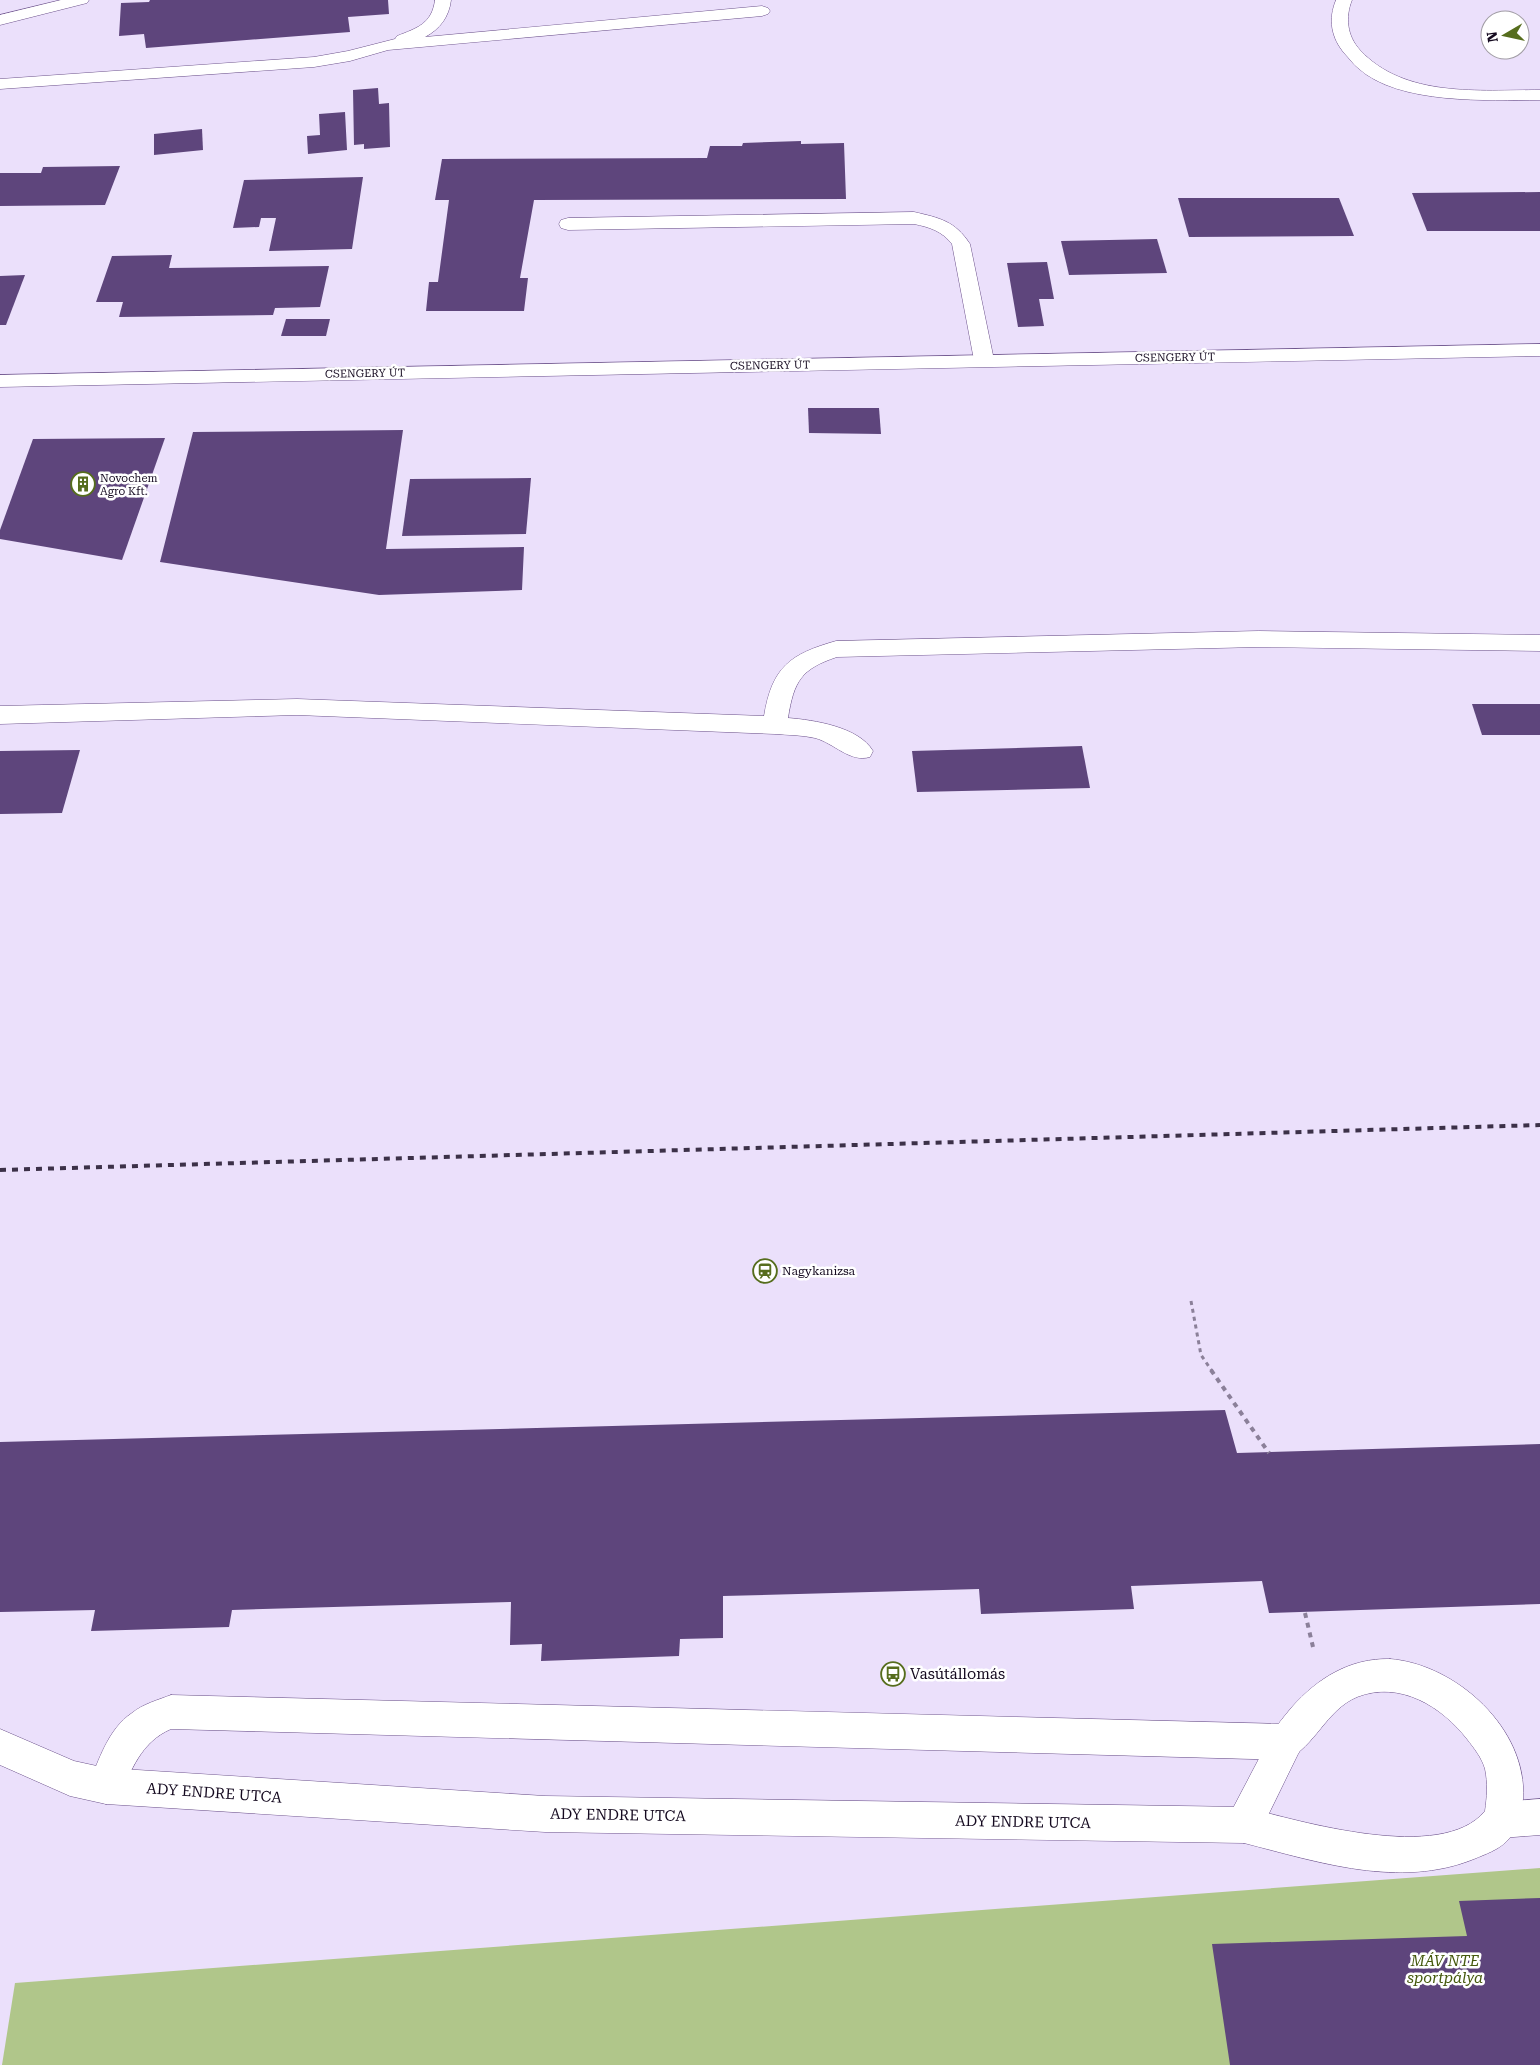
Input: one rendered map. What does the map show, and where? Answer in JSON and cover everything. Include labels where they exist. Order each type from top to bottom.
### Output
[{"type":"main road","points":[[0,20],[82,0]]},
{"type":"main road","points":[[0,84],[314,62],[350,56],[423,33],[432,25],[441,12],[442,0]]},
{"type":"main road","points":[[1344,0],[1339,10],[1340,26],[1344,40],[1356,59],[1374,72],[1398,83],[1423,90],[1456,93],[1540,95]]},
{"type":"main road","points":[[387,45],[762,11]]},
{"type":"main road","points":[[568,224],[914,218],[930,222],[955,234],[961,244],[984,360]]},
{"type":"main road","name":"CSENGERY ÚT","points":[[0,381],[1540,350]]},
{"type":"main road","points":[[775,726],[780,689],[792,670],[811,656],[836,649],[1259,639],[1540,643]]},
{"type":"main road","points":[[0,715],[297,707],[775,726],[814,729],[837,736],[861,751]]},
{"type":"main road","points":[[1244,1826],[1286,1742],[1324,1697],[1349,1683],[1367,1677],[1405,1676],[1428,1684],[1464,1709],[1495,1748],[1504,1769],[1507,1794],[1501,1820],[1540,1817]]},
{"type":"main road","points":[[106,1786],[123,1747],[136,1729],[151,1719],[171,1712],[1286,1742]]},
{"type":"main road","name":"ADY ENDRE UTCA","points":[[0,1747],[70,1778],[106,1786],[545,1814],[1244,1826],[1330,1846],[1390,1854],[1419,1854],[1464,1845],[1487,1834],[1501,1820]]},
{"type":"path","points":[[1191,1301],[1201,1355],[1269,1453]]},
{"type":"green space","name":"MÁV NTE sportpálya","points":[[1540,1868],[1540,2065],[2,2065],[15,1983]]},
{"type":"building","points":[[150,0],[388,0],[389,14],[348,17],[350,32],[146,48],[144,34],[119,36],[121,3],[149,2]]},
{"type":"building","points":[[378,88],[379,104],[389,103],[390,147],[364,149],[364,144],[354,145],[353,90]]},
{"type":"building","points":[[345,112],[347,150],[308,154],[307,136],[320,135],[319,114]]},
{"type":"building","points":[[202,129],[203,150],[154,155],[154,134]]},
{"type":"building","points":[[801,141],[801,144],[844,143],[846,199],[534,200],[520,278],[528,278],[524,311],[426,311],[429,282],[438,282],[449,200],[435,200],[442,159],[707,158],[710,146],[742,146],[743,143]]},
{"type":"building","points":[[120,166],[105,205],[0,206],[0,173],[41,173],[43,167]]},
{"type":"building","points":[[363,177],[352,249],[269,251],[276,218],[261,218],[259,227],[233,228],[244,180]]},
{"type":"building","points":[[1540,192],[1540,231],[1427,231],[1412,193]]},
{"type":"building","points":[[1178,198],[1339,198],[1354,236],[1189,237]]},
{"type":"building","points":[[1157,239],[1167,273],[1069,275],[1061,241]]},
{"type":"building","points":[[172,255],[169,268],[329,266],[320,307],[275,308],[273,315],[119,317],[123,302],[96,302],[112,256]]},
{"type":"building","points":[[1047,262],[1054,299],[1039,299],[1044,326],[1018,327],[1007,263]]},
{"type":"building","points":[[25,275],[6,325],[0,325],[0,276]]},
{"type":"building","points":[[286,319],[330,319],[326,336],[281,336]]},
{"type":"building","points":[[808,408],[879,408],[881,434],[809,433]]},
{"type":"building","points":[[403,430],[386,549],[524,547],[522,590],[379,595],[160,562],[193,432]]},
{"type":"building","name":"Novochem Agro Kft.","points":[[165,438],[122,560],[0,539],[0,530],[33,439]]},
{"type":"building","points":[[531,478],[526,534],[402,536],[410,479]]},
{"type":"building","points":[[1472,704],[1540,704],[1540,735],[1482,735]]},
{"type":"building","points":[[1082,746],[1090,788],[917,792],[912,751]]},
{"type":"building","points":[[80,750],[62,813],[0,814],[0,751]]},
{"type":"building","points":[[1225,1410],[1237,1453],[1540,1444],[1540,1604],[1269,1613],[1262,1581],[1131,1586],[1134,1609],[981,1614],[979,1589],[723,1596],[723,1638],[680,1639],[679,1656],[541,1661],[542,1644],[510,1645],[511,1602],[232,1610],[229,1627],[91,1631],[95,1610],[0,1612],[0,1442]]},
{"type":"building","points":[[1540,1898],[1540,2065],[1230,2065],[1212,1944],[1467,1936],[1459,1901]]},
{"type":"railway","points":[[0,1170],[1540,1125]]},
{"type":"place","name":"Novochem Agro Kft.","points":[[83,484]]},
{"type":"place","name":"Nagykanizsa","points":[[765,1271]]},
{"type":"place","name":"Vasútállomás","points":[[893,1674]]}]
